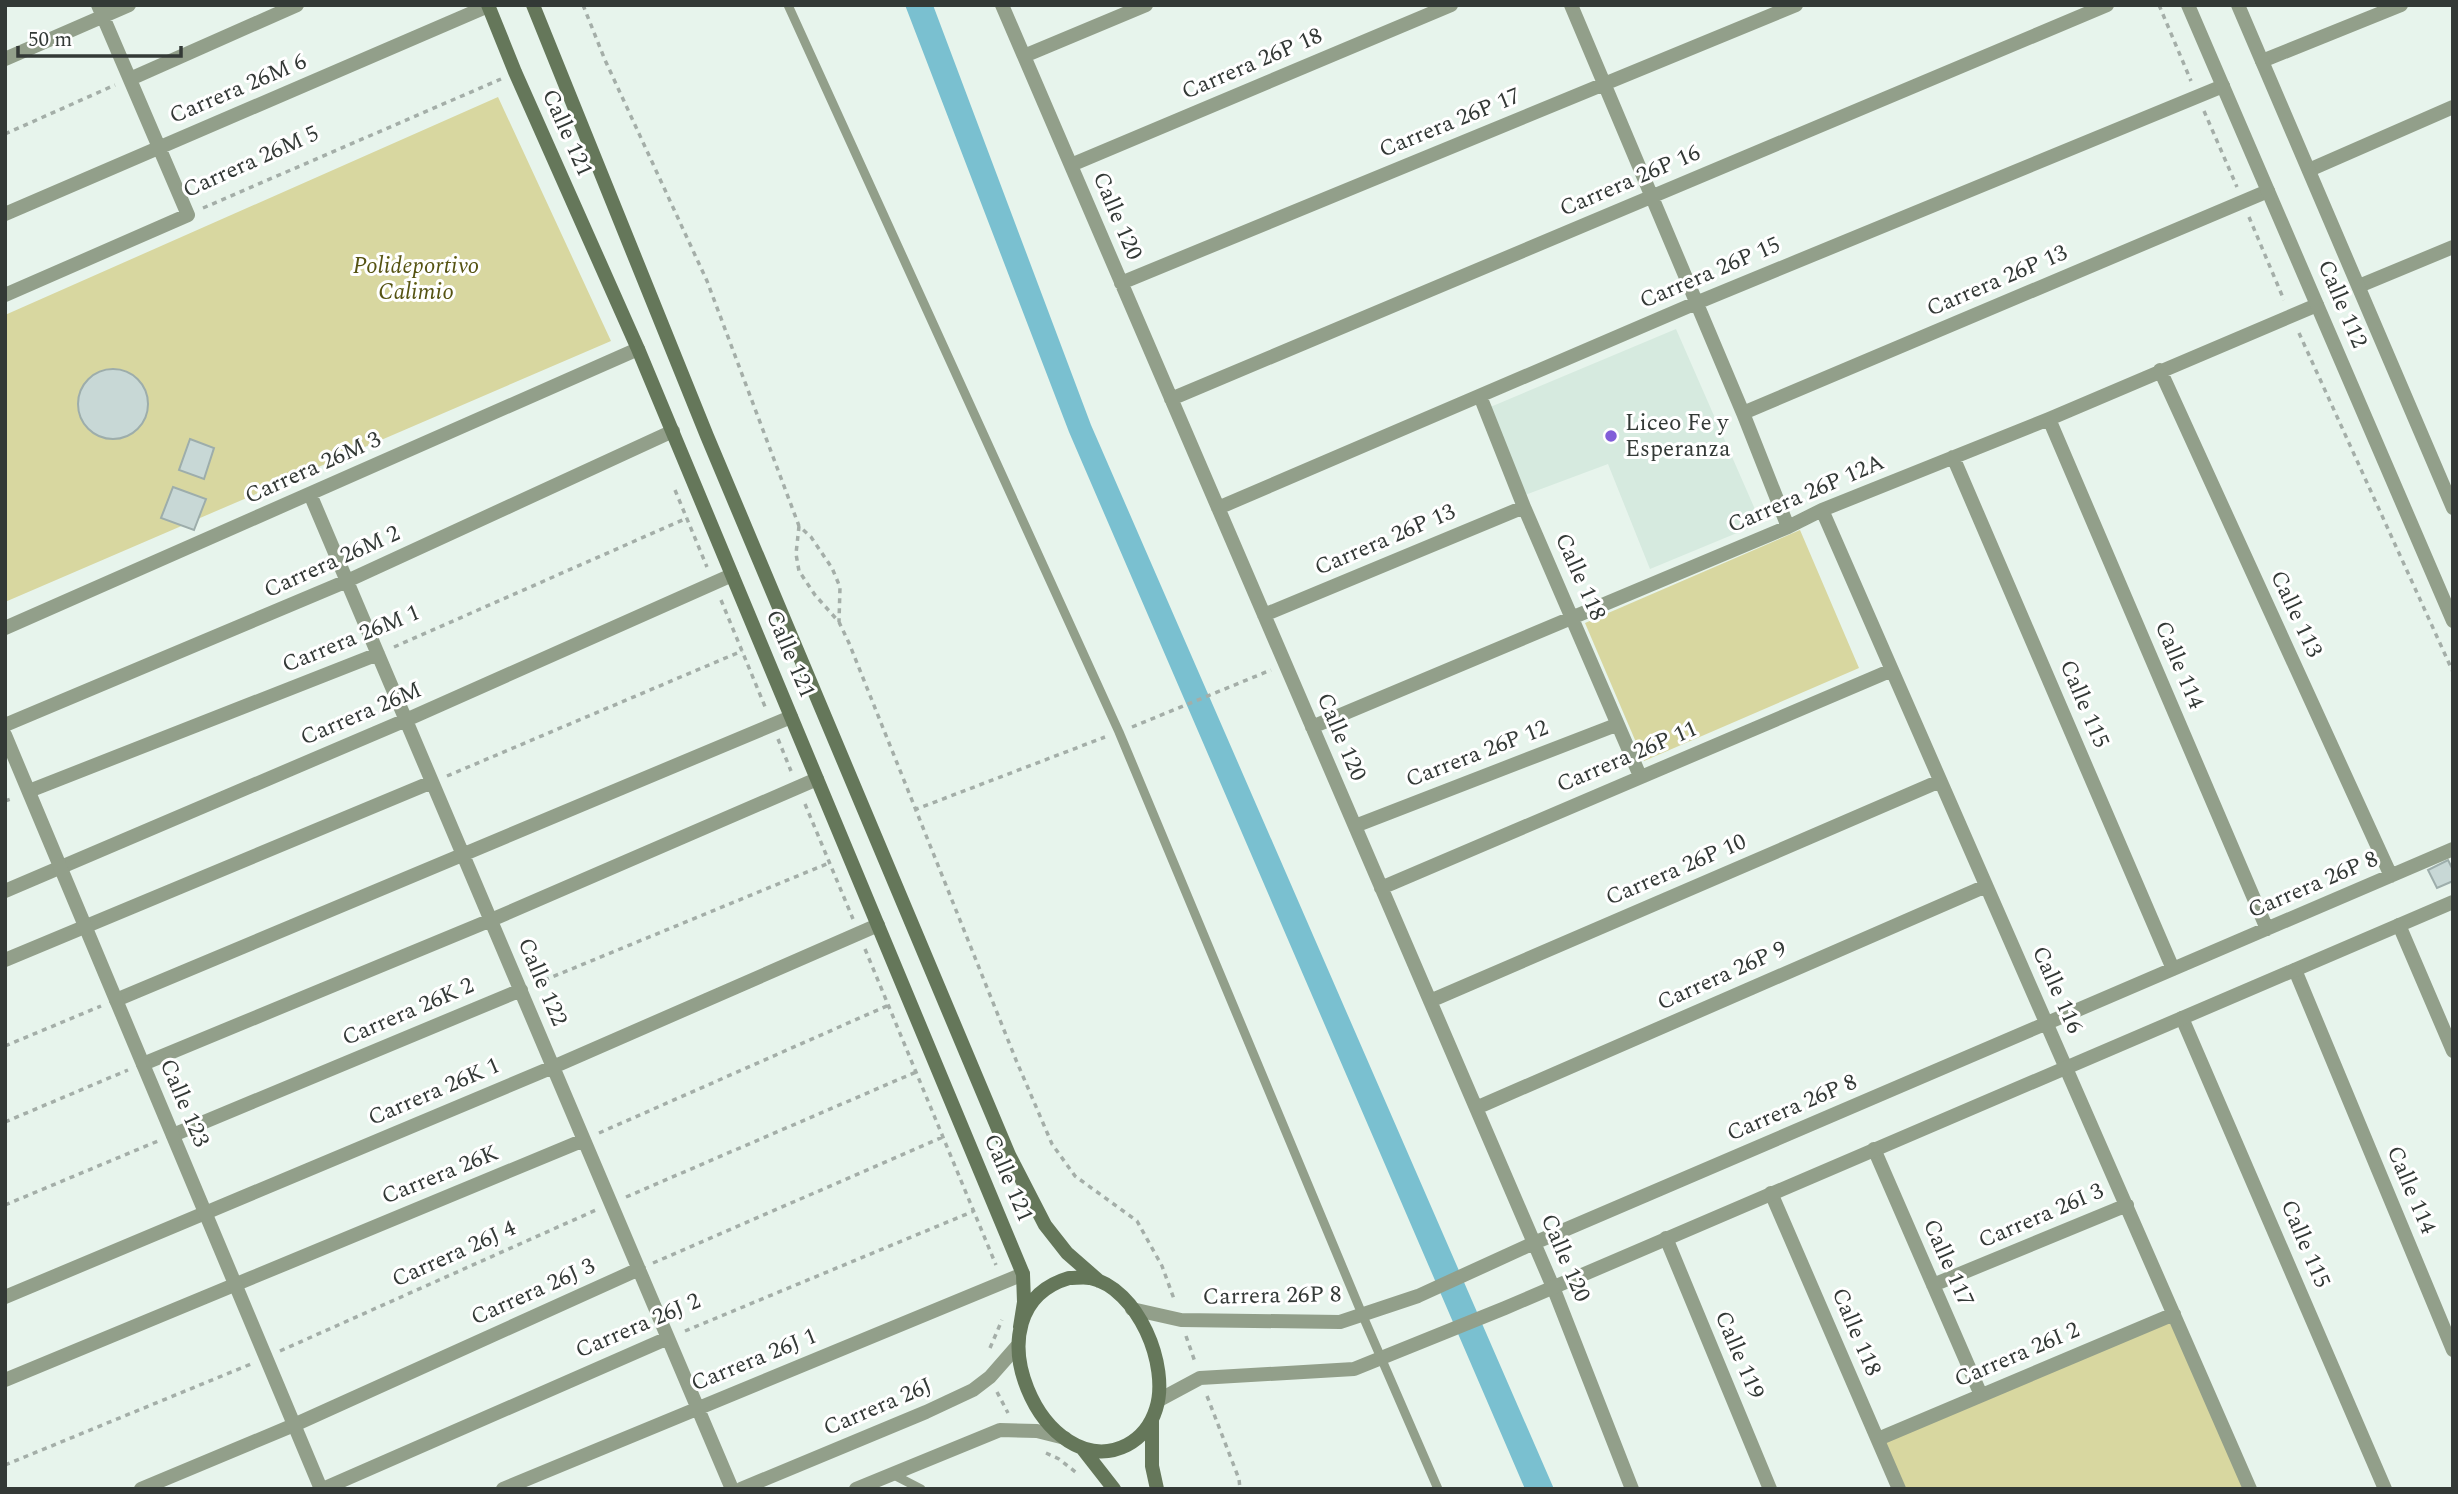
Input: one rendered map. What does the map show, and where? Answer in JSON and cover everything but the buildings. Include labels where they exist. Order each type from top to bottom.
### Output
[{"type":"main road","name":"Calle 121","points":[[488,5],[673,431],[1023,1274],[1024,1302],[1020,1327]]},
{"type":"main road","name":"Calle 121","points":[[533,5],[707,436],[1009,1155],[1045,1224],[1067,1253],[1099,1281]]},
{"type":"main road","points":[[1069,1278],[1099,1281],[1115,1291],[1132,1309],[1154,1347],[1160,1380],[1159,1400],[1152,1420],[1141,1435],[1120,1448],[1098,1451],[1081,1447],[1065,1438],[1044,1418],[1034,1403],[1023,1379],[1018,1345],[1020,1327],[1031,1303],[1046,1288],[1069,1278]]},
{"type":"main road","points":[[1152,1420],[1152,1466],[1157,1489]]},
{"type":"main road","points":[[1081,1447],[1114,1489]]},
{"type":"street","points":[[5,59],[101,11],[129,5]]},
{"type":"street","points":[[130,79],[297,5]]},
{"type":"street","name":"Carrera 26M 6","points":[[5,214],[488,5]]},
{"type":"street","name":"Calle 120","points":[[1002,5],[1553,1287],[1632,1489]]},
{"type":"street","points":[[1024,56],[1146,5]]},
{"type":"street","name":"Carrera 26P 18","points":[[1071,165],[1451,5]]},
{"type":"street","points":[[1571,5],[1744,413],[1788,527]]},
{"type":"street","name":"Carrera 26P 17","points":[[1121,283],[1796,5]]},
{"type":"street","name":"Carrera 26P 16","points":[[1171,400],[2107,5]]},
{"type":"street","name":"Calle 112","points":[[2188,5],[2453,621]]},
{"type":"street","name":"Calle 112","points":[[2238,5],[2453,508]]},
{"type":"street","points":[[2262,61],[2401,5]]},
{"type":"street","points":[[101,11],[187,215]]},
{"type":"street","name":"Carrera 26P 15","points":[[1218,508],[1696,303],[2223,86]]},
{"type":"street","points":[[2309,170],[2453,107]]},
{"type":"street","name":"Carrera 26P 13","points":[[1744,413],[2268,191]]},
{"type":"street","name":"Carrera 26M 5","points":[[5,295],[187,215]]},
{"type":"street","points":[[2360,286],[2453,247]]},
{"type":"street","name":"Carrera 26P 12A","points":[[1312,726],[1788,527],[1822,510],[2049,419],[2317,305]]},
{"type":"street","name":"Carrera 26M 3","points":[[5,628],[638,349]]},
{"type":"street","name":"Calle 113","points":[[2160,370],[2391,876]]},
{"type":"street","name":"Calle 118","points":[[1480,396],[1524,507],[1640,776]]},
{"type":"street","name":"Calle 114","points":[[2049,419],[2267,929]]},
{"type":"street","name":"Carrera 26M 2","points":[[5,725],[347,581],[673,431]]},
{"type":"street","name":"Calle 115","points":[[1953,457],[2173,969]]},
{"type":"street","name":"Calle 122","points":[[310,494],[732,1489]]},
{"type":"street","name":"Carrera 26P 13","points":[[1264,615],[1524,507]]},
{"type":"street","name":"Calle 116","points":[[1822,510],[2250,1489]]},
{"type":"street","name":"Carrera 26M","points":[[5,891],[406,720],[732,575]]},
{"type":"street","name":"Carrera 26M 1","points":[[29,791],[378,654]]},
{"type":"street","name":"Carrera 26P 11","points":[[1381,888],[1892,670]]},
{"type":"street","points":[[116,1000],[791,717]]},
{"type":"street","name":"Carrera 26P 12","points":[[1355,826],[1616,725]]},
{"type":"street","name":"Calle 123","points":[[5,735],[322,1489]]},
{"type":"street","points":[[143,1064],[491,920],[817,779]]},
{"type":"street","name":"Carrera 26P 10","points":[[1430,1001],[1940,781]]},
{"type":"street","points":[[5,960],[432,782]]},
{"type":"street","name":"Carrera 26P 8","points":[[1132,1309],[1181,1320],[1340,1322],[1418,1296],[1534,1243],[2453,849]]},
{"type":"street","name":"Carrera 26P 9","points":[[1476,1108],[1986,886]]},
{"type":"street","points":[[1159,1400],[1200,1378],[1353,1369],[1505,1308],[2453,902]]},
{"type":"street","name":"Carrera 26K 1","points":[[5,1297],[553,1067],[878,925]]},
{"type":"street","points":[[2399,925],[2453,1051]]},
{"type":"street","name":"Calle 114","points":[[2295,970],[2453,1350]]},
{"type":"street","name":"Carrera 26K 2","points":[[173,1135],[521,990]]},
{"type":"street","name":"Calle 115","points":[[2182,1018],[2385,1489]]},
{"type":"street","name":"Carrera 26K","points":[[5,1380],[584,1140]]},
{"type":"street","name":"Calle 117","points":[[1874,1149],[1981,1395]]},
{"type":"street","name":"Calle 118","points":[[1771,1193],[1899,1489]]},
{"type":"street","name":"Carrera 26I 3","points":[[1933,1286],[2126,1205]]},
{"type":"street","name":"Calle 119","points":[[1666,1238],[1770,1489]]},
{"type":"street","name":"Carrera 26J 3","points":[[141,1489],[295,1425],[639,1269]]},
{"type":"street","name":"Carrera 26J 1","points":[[503,1489],[1023,1274]]},
{"type":"street","name":"Carrera 26I 2","points":[[1878,1439],[2174,1314]]},
{"type":"street","name":"Carrera 26J 2","points":[[322,1489],[668,1338]]},
{"type":"street","name":"Carrera 26J","points":[[741,1489],[973,1390],[990,1377],[1018,1345]]},
{"type":"street","points":[[856,1489],[1000,1430],[1037,1432],[1065,1438]]},
{"type":"lane","points":[[788,5],[1119,732],[1438,1489]]},
{"type":"lane","points":[[892,1474],[921,1489]]},
{"type":"path","points":[[583,5],[605,60],[707,281],[799,526],[796,554],[799,571],[815,595],[839,622],[1052,1144],[1075,1176],[1137,1221],[1162,1266],[1200,1378],[1239,1479],[1240,1489]]},
{"type":"path","points":[[2159,5],[2291,316],[2453,672]]},
{"type":"path","name":"Carrera 26M 5","points":[[187,215],[515,72]]},
{"type":"path","points":[[5,134],[130,79]]},
{"type":"path","name":"Carrera 26M 1","points":[[378,654],[687,518]]},
{"type":"path","points":[[799,526],[811,537],[832,568],[840,587],[839,622]]},
{"type":"path","points":[[432,782],[742,651]]},
{"type":"path","points":[[914,810],[1171,713],[1285,664]]},
{"type":"path","points":[[521,990],[830,863]]},
{"type":"path","points":[[5,1046],[116,1000]]},
{"type":"path","points":[[584,1140],[888,1005]]},
{"type":"path","points":[[5,1122],[143,1064]]},
{"type":"path","name":"Carrera 26J 4","points":[[5,1465],[266,1358],[611,1203],[916,1072]]},
{"type":"path","points":[[5,1205],[173,1135]]},
{"type":"path","points":[[639,1269],[943,1137]]},
{"type":"path","name":"Carrera 26J 2","points":[[668,1338],[974,1211]]},
{"type":"shaded area","name":"Liceo Fe y Esperanza","points":[[1676,329],[1761,523],[1650,569],[1608,464],[1525,495],[1488,408]]},
{"type":"green space","name":"Polideportivo Calimio","points":[[498,97],[611,341],[5,602],[5,315]]},
{"type":"green space","points":[[1800,530],[1859,668],[1644,761],[1585,623]]},
{"type":"green space","points":[[2174,1314],[2250,1489],[1899,1489],[1878,1439]]},
{"type":"water","points":[[905,5],[933,5],[1091,425],[1554,1489],[1525,1489],[1069,432]]},
{"type":"place","name":"Liceo Fe y Esperanza","points":[[1611,436]]}]
